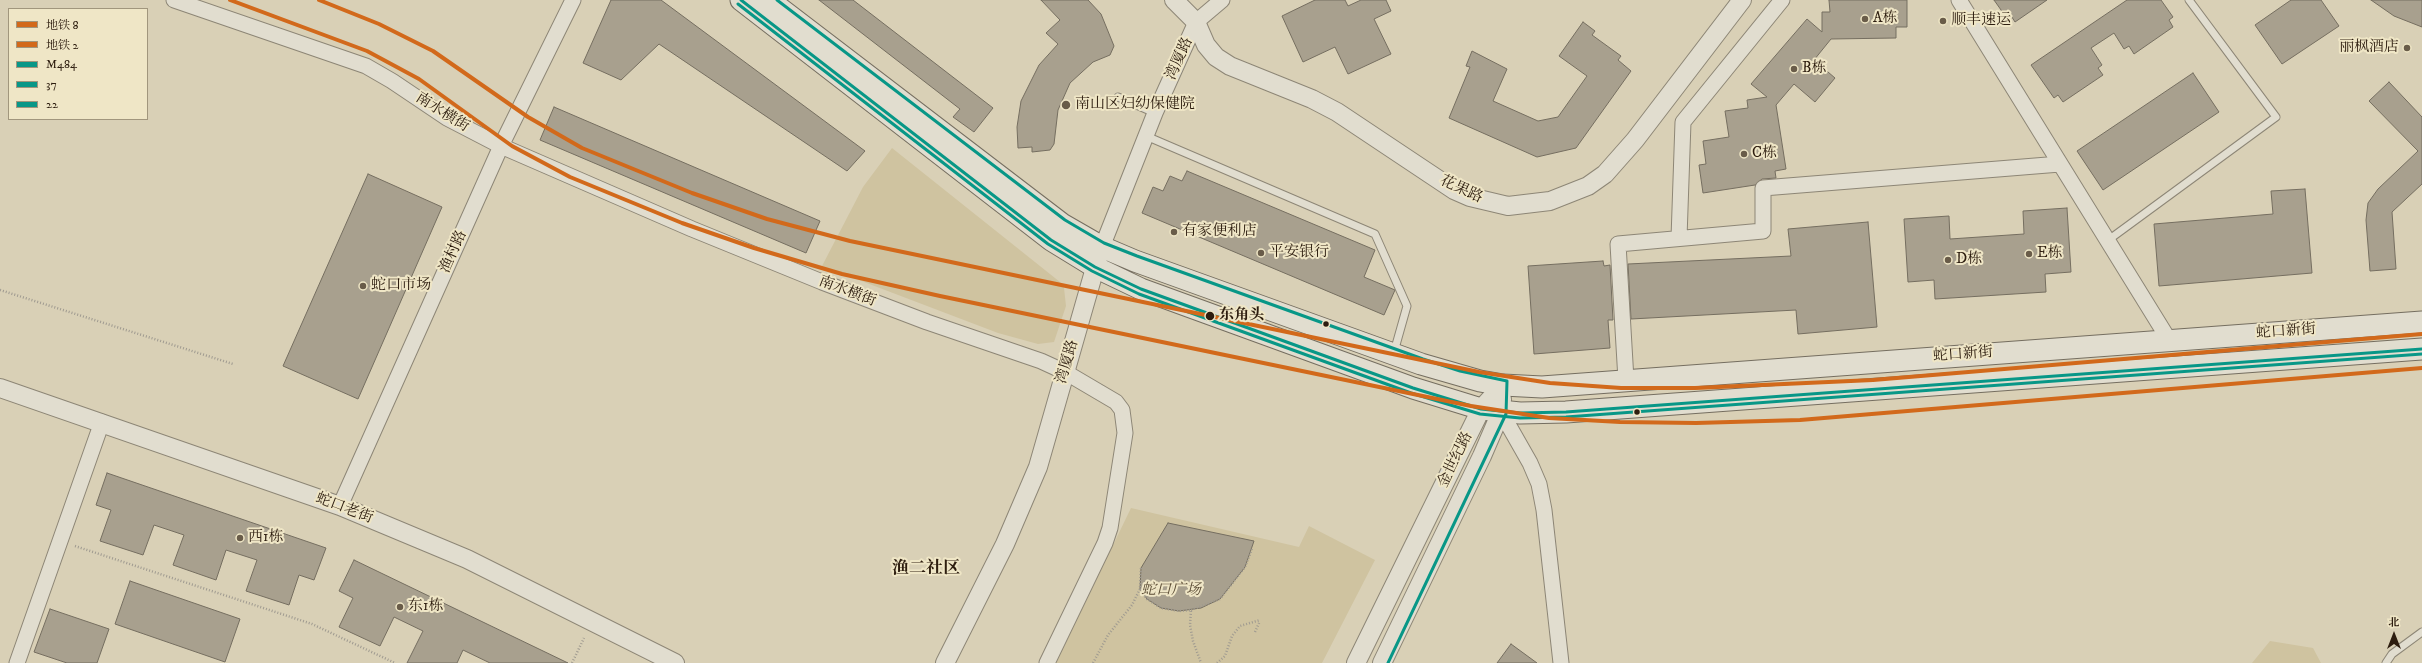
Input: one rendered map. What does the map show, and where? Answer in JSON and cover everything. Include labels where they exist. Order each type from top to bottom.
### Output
[{"type":"main road","name":"蛇口新街","points":[[741,0],[1051,240],[1095,267],[1135,286],[1214,316],[1413,388],[1481,409],[1501,412],[1566,412],[2422,349]]},
{"type":"main road","name":"蛇口新街","points":[[769,0],[1062,224],[1102,247],[1135,261],[1394,354],[1459,376],[1503,385],[1542,387],[2422,322]]},
{"type":"street","name":"南水横街","points":[[174,0],[366,66],[392,81],[447,118],[501,146],[692,230],[822,282],[1065,372],[1116,402],[1122,410],[1125,433],[1113,514],[1106,543],[1047,663]]},
{"type":"street","name":"渔村路","points":[[340,506],[501,146],[572,0]]},
{"type":"street","name":"花果路","points":[[1174,0],[1196,22],[1206,45],[1216,57],[1225,63],[1312,99],[1337,112],[1454,190],[1487,202],[1508,206],[1530,205],[1570,195],[1588,186],[1605,174],[1635,140],[1742,0]]},
{"type":"street","name":"湾厦路","points":[[945,663],[1023,506],[1038,467],[1095,267],[1155,113],[1196,22],[1222,0]]},
{"type":"street","points":[[1679,238],[1683,122],[1782,0]]},
{"type":"street","points":[[1959,0],[2169,340]]},
{"type":"street","points":[[1626,380],[1618,244],[1763,231],[1763,188],[2060,164]]},
{"type":"street","name":"金世纪路","points":[[1356,663],[1481,409],[1503,385]]},
{"type":"street","name":"金世纪路","points":[[1382,663],[1501,412],[1503,385]]},
{"type":"street","name":"蛇口老街","points":[[0,388],[102,422],[340,506],[467,559],[675,663]]},
{"type":"street","points":[[1501,412],[1530,462],[1539,484],[1544,510],[1561,663]]},
{"type":"street","points":[[17,663],[102,422]]},
{"type":"lane","points":[[2108,241],[2276,116],[2189,0]]},
{"type":"lane","points":[[1118,97],[1155,113]]},
{"type":"lane","points":[[1146,136],[1375,234],[1408,306],[1394,354]]},
{"type":"lane","points":[[2386,663],[2392,654],[2422,632]]},
{"type":"path","points":[[0,290],[234,364]]},
{"type":"path","points":[[60,541],[312,624],[395,663]]},
{"type":"path","points":[[1140,588],[1147,599],[1161,608],[1179,611],[1191,610],[1220,599],[1245,567],[1252,549]]},
{"type":"path","points":[[1093,663],[1108,635],[1132,605],[1140,588],[1142,568]]},
{"type":"path","points":[[1191,610],[1190,625],[1193,641],[1201,663]]},
{"type":"path","points":[[1217,663],[1225,656],[1232,636],[1240,626],[1260,620],[1255,632]]},
{"type":"path","points":[[572,663],[592,621]]},
{"type":"green space","points":[[892,148],[1060,282],[1064,288],[1066,306],[1054,342],[1038,344],[998,333],[822,266],[863,187]]},
{"type":"green space","name":"蛇口广场","points":[[1131,508],[1299,547],[1309,526],[1375,560],[1322,663],[1056,663]]},
{"type":"green space","points":[[2270,641],[2313,648],[2321,663],[2252,663]]},
{"type":"building","points":[[611,0],[661,0],[865,151],[847,171],[659,44],[621,80],[583,63]]},
{"type":"building","points":[[819,0],[853,0],[993,108],[974,132],[953,117],[960,109]]},
{"type":"building","points":[[1041,0],[1088,0],[1101,14],[1114,46],[1110,55],[1093,62],[1070,83],[1058,110],[1054,144],[1050,150],[1032,152],[1032,147],[1018,148],[1017,127],[1021,101],[1039,65],[1058,44],[1046,33],[1060,20]]},
{"type":"building","points":[[1315,0],[1345,0],[1348,6],[1361,0],[1386,0],[1391,11],[1374,19],[1391,54],[1348,74],[1335,47],[1303,62],[1282,16]]},
{"type":"building","points":[[1829,0],[1907,0],[1907,27],[1896,27],[1896,38],[1831,39],[1814,60],[1835,78],[1815,102],[1794,84],[1776,105],[1786,169],[1775,171],[1776,178],[1762,179],[1755,185],[1703,193],[1699,165],[1706,164],[1703,141],[1729,137],[1725,111],[1748,108],[1747,100],[1767,97],[1751,84],[1807,19],[1822,32],[1822,12],[1830,12]]},
{"type":"building","points":[[1994,0],[2047,0],[2015,22],[2010,14],[2006,17]]},
{"type":"building","points":[[2127,0],[2161,0],[2173,17],[2169,20],[2173,27],[2134,54],[2129,46],[2124,49],[2114,33],[2091,48],[2102,65],[2098,68],[2103,75],[2063,102],[2058,95],[2054,98],[2031,65]]},
{"type":"building","points":[[2291,0],[2321,0],[2339,26],[2282,64],[2255,25]]},
{"type":"building","points":[[2371,0],[2422,0],[2422,27],[2394,16]]},
{"type":"building","points":[[1583,22],[1595,31],[1592,35],[1621,56],[1618,60],[1631,71],[1576,148],[1537,157],[1449,118],[1470,67],[1466,66],[1472,51],[1507,69],[1493,101],[1538,121],[1558,117],[1587,76],[1559,56]]},
{"type":"building","points":[[2193,73],[2219,112],[2103,190],[2077,151]]},
{"type":"building","points":[[2389,82],[2422,117],[2422,184],[2392,212],[2396,269],[2370,271],[2366,220],[2368,203],[2378,189],[2418,151],[2369,101]]},
{"type":"building","points":[[554,107],[820,221],[806,253],[540,140]]},
{"type":"building","points":[[1187,171],[1375,250],[1364,277],[1395,290],[1384,315],[1142,213],[1153,187],[1163,191],[1170,176],[1182,181]]},
{"type":"building","name":"蛇口市场","points":[[368,174],[442,207],[358,399],[283,366]]},
{"type":"building","points":[[2305,189],[2312,273],[2159,286],[2154,224],[2273,214],[2271,191]]},
{"type":"building","points":[[2067,208],[2071,272],[2045,274],[2046,292],[1935,299],[1934,280],[1908,282],[1904,219],[1949,216],[1950,239],[2024,234],[2023,211]]},
{"type":"building","points":[[1868,222],[1877,327],[1798,334],[1796,310],[1631,319],[1628,264],[1791,256],[1788,229]]},
{"type":"building","points":[[1603,261],[1604,266],[1610,265],[1613,320],[1608,320],[1610,348],[1534,354],[1528,266]]},
{"type":"building","name":"西1栋","points":[[107,473],[326,548],[314,580],[299,575],[289,605],[246,591],[257,560],[226,550],[216,580],[173,565],[184,535],[154,525],[143,555],[100,541],[111,510],[96,505]]},
{"type":"building","points":[[1168,523],[1254,541],[1245,567],[1220,599],[1201,608],[1179,611],[1161,608],[1147,599],[1140,589],[1141,568]]},
{"type":"building","name":"东1栋","points":[[354,560],[568,663],[490,663],[463,650],[457,663],[407,663],[423,631],[394,617],[380,646],[339,627],[353,598],[339,591]]},
{"type":"building","points":[[130,581],[240,619],[225,662],[115,624]]},
{"type":"building","points":[[50,609],[109,629],[97,663],[67,663],[34,652]]},
{"type":"building","points":[[1511,644],[1537,663],[1497,663]]},
{"type":"metro line","name":"8","points":[[230,0],[367,51],[419,79],[512,146],[570,177],[682,223],[754,248],[842,274],[940,296],[1471,406],[1549,418],[1620,422],[1696,423],[1800,420],[2422,368]]},
{"type":"metro line","name":"2","points":[[319,0],[379,24],[433,51],[528,117],[582,148],[692,193],[767,219],[850,241],[1479,372],[1550,383],[1621,388],[1695,388],[1873,380],[2422,334]]},
{"type":"transit line","name":"M484","points":[[741,0],[1051,240],[1095,267],[1141,289],[1413,388],[1481,409],[1520,413],[1566,412],[2422,349]]},
{"type":"transit line","name":"22","points":[[777,0],[1065,220],[1104,243],[1423,359],[1460,371],[1507,381],[1506,414],[1388,663]]},
{"type":"transit line","name":"37","points":[[738,4],[1048,244],[1092,271],[1139,294],[1411,393],[1480,414],[1520,418],[1566,417],[2422,354]]},
{"type":"place","name":"A栋","points":[[1865,19]]},
{"type":"place","name":"顺丰速运","points":[[1943,21]]},
{"type":"place","name":"丽枫酒店","points":[[2407,48]]},
{"type":"place","name":"B栋","points":[[1794,69]]},
{"type":"place","name":"南山区妇幼保健院","points":[[1066,105]]},
{"type":"place","name":"C栋","points":[[1744,154]]},
{"type":"place","name":"有家便利店","points":[[1174,232]]},
{"type":"place","name":"平安银行","points":[[1261,253]]},
{"type":"place","name":"E栋","points":[[2029,254]]},
{"type":"place","name":"D栋","points":[[1948,260]]},
{"type":"place","name":"蛇口市场","points":[[363,286]]},
{"type":"place","name":"东角头","points":[[1210,316]]},
{"type":"place","name":"西1栋","points":[[240,538]]},
{"type":"place","name":"东1栋","points":[[400,607]]},
{"type":"district","name":"渔二社区","points":[[926,569]]}]
